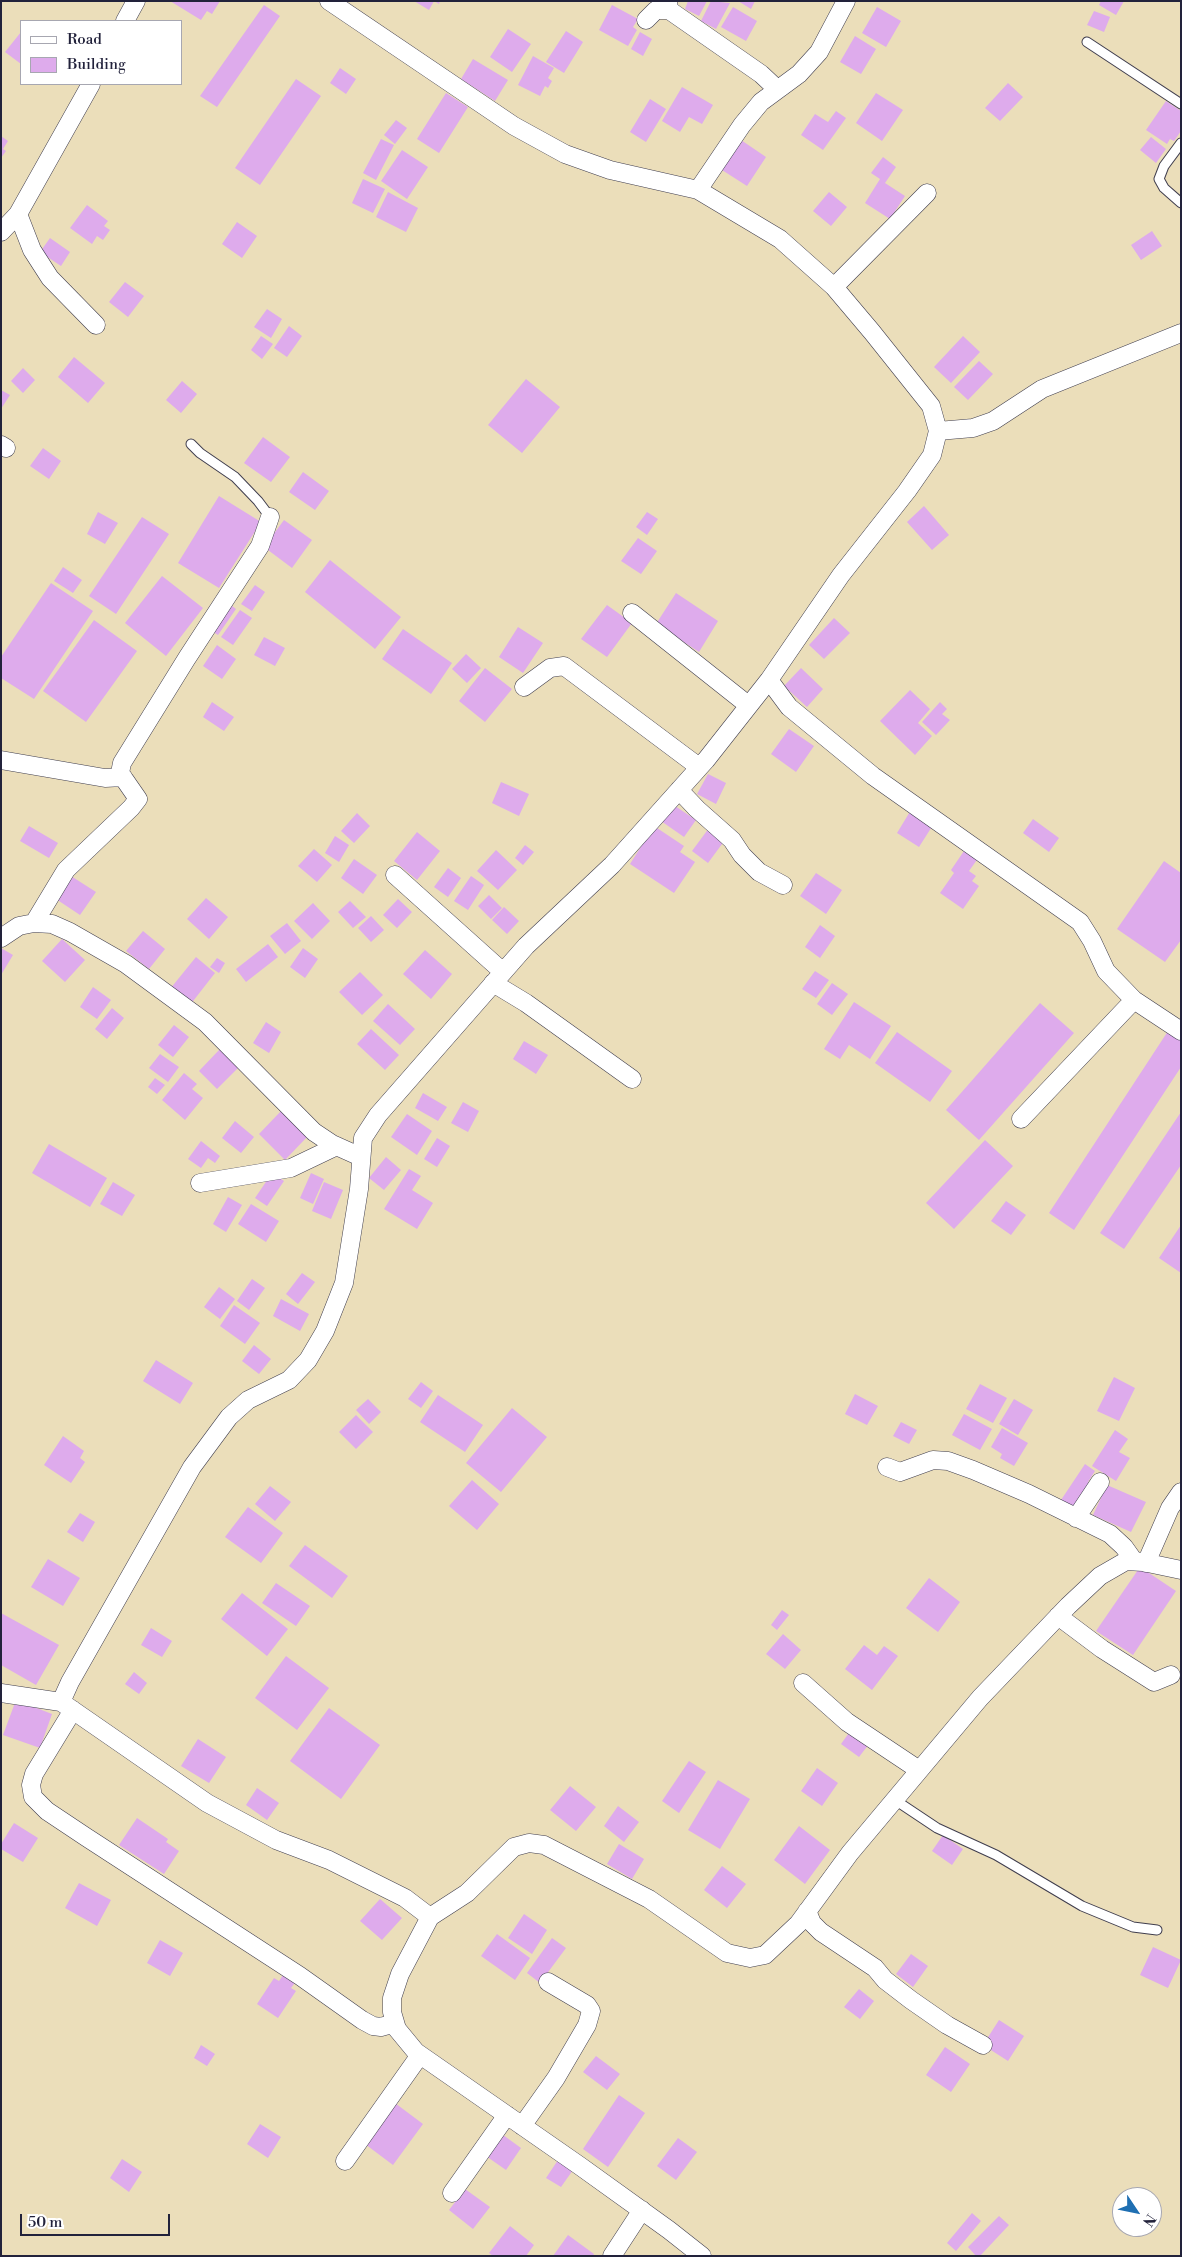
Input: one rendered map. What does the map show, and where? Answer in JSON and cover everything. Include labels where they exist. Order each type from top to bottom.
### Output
[{"type":"street","points":[[126,20],[136,1]]},
{"type":"street","points":[[329,1],[514,126],[565,154],[610,170],[698,190],[780,238],[834,287],[931,406],[938,431],[932,456],[841,575],[769,680],[699,767],[612,865],[526,946],[378,1115],[363,1138],[359,1189],[344,1283],[325,1331],[308,1360],[289,1380],[248,1400],[236,1411],[192,1466],[70,1682],[67,1706],[34,1774],[32,1785],[33,1797],[47,1810],[86,1837],[300,1976],[362,2020],[373,2026],[395,2023]]},
{"type":"street","points":[[698,190],[742,125],[761,102],[799,74],[819,52],[846,1]]},
{"type":"street","points":[[646,20],[656,10],[668,6],[753,68],[777,89]]},
{"type":"street","points":[[1,232],[18,214],[90,85]]},
{"type":"street","points":[[834,287],[927,193]]},
{"type":"street","points":[[18,214],[32,250],[50,278],[96,325]]},
{"type":"street","points":[[938,431],[973,428],[993,421],[1042,389],[1181,333]]},
{"type":"street","points":[[34,923],[66,870],[132,808],[138,799],[120,773],[122,763],[260,546],[270,517]]},
{"type":"street","points":[[632,613],[748,705]]},
{"type":"street","points":[[524,687],[550,668],[564,666],[699,767]]},
{"type":"street","points":[[769,680],[789,707],[873,776],[1080,922],[1092,941],[1106,971],[1134,1000],[1181,1030]]},
{"type":"street","points":[[1,760],[105,778],[123,777]]},
{"type":"street","points":[[679,790],[732,840],[742,855],[760,872],[783,885]]},
{"type":"street","points":[[394,875],[498,978],[526,1003],[632,1079]]},
{"type":"street","points":[[2,936],[19,926],[34,923],[52,924],[118,959],[205,1022],[314,1132],[337,1146],[361,1157]]},
{"type":"street","points":[[1021,1119],[1134,1000]]},
{"type":"street","points":[[200,1183],[291,1168],[337,1146]]},
{"type":"street","points":[[887,1467],[900,1472],[933,1460],[948,1461],[1029,1494],[1076,1518],[1088,1522],[1110,1534],[1140,1562]]},
{"type":"street","points":[[1076,1518],[1100,1482]]},
{"type":"street","points":[[1140,1562],[1181,1492]]},
{"type":"street","points":[[702,2256],[642,2210],[420,2055],[397,2028],[392,1998],[400,1974],[430,1917],[467,1893],[514,1847],[529,1843],[544,1845],[649,1899],[727,1952],[750,1958],[765,1955],[798,1924],[850,1853],[980,1698],[1058,1616],[1100,1576],[1126,1561],[1181,1570]]},
{"type":"street","points":[[1058,1616],[1102,1649],[1154,1682],[1170,1676]]},
{"type":"street","points":[[803,1683],[847,1722],[919,1770]]},
{"type":"street","points":[[1,1692],[67,1706],[207,1803],[276,1840],[329,1860],[405,1898],[430,1917]]},
{"type":"street","points":[[807,1911],[812,1923],[821,1932],[875,1968],[885,1980],[947,2026],[983,2045]]},
{"type":"street","points":[[522,2126],[556,2078],[587,2025],[591,2011],[587,2005],[548,1982]]},
{"type":"street","points":[[345,2161],[420,2055]]},
{"type":"street","points":[[452,2192],[507,2115]]},
{"type":"street","points":[[612,2256],[642,2210]]},
{"type":"lane","points":[[1087,42],[1181,104]]},
{"type":"lane","points":[[1181,143],[1164,166],[1159,179],[1164,188],[1181,203]]},
{"type":"lane","points":[[191,444],[200,453],[236,477],[270,517]]},
{"type":"lane","points":[[894,1800],[937,1828],[996,1855],[1082,1906],[1133,1927],[1157,1930]]},
{"type":"building","points":[[170,1],[220,1],[212,14],[207,11],[201,20]]},
{"type":"building","points":[[414,1],[434,1],[429,10]]},
{"type":"building","points":[[688,1],[707,1],[699,16],[685,9]]},
{"type":"building","points":[[711,1],[730,3],[716,29],[701,21]]},
{"type":"building","points":[[738,1],[755,1],[751,9]]},
{"type":"building","points":[[1101,1],[1124,1],[1116,15],[1099,5]]},
{"type":"building","points":[[264,5],[280,16],[217,107],[200,96]]},
{"type":"building","points":[[612,5],[638,19],[633,27],[637,30],[628,46],[599,30]]},
{"type":"building","points":[[733,7],[757,21],[746,41],[721,27]]},
{"type":"building","points":[[877,7],[901,21],[886,47],[862,33]]},
{"type":"building","points":[[1094,11],[1110,17],[1104,32],[1087,25]]},
{"type":"building","points":[[508,29],[531,44],[512,72],[490,57]]},
{"type":"building","points":[[566,31],[583,42],[564,73],[546,62]]},
{"type":"building","points":[[640,32],[652,39],[643,56],[631,49]]},
{"type":"building","points":[[20,33],[20,63],[5,52]]},
{"type":"building","points":[[855,36],[876,49],[861,74],[840,62]]},
{"type":"building","points":[[533,56],[554,68],[548,78],[552,81],[548,88],[545,86],[540,96],[518,85]]},
{"type":"building","points":[[473,59],[508,80],[495,101],[461,79]]},
{"type":"building","points":[[340,68],[356,79],[346,94],[330,83]]},
{"type":"building","points":[[296,79],[321,96],[260,185],[235,168]]},
{"type":"building","points":[[1008,83],[1023,97],[1000,121],[985,108]]},
{"type":"building","points":[[682,87],[713,105],[702,124],[689,117],[680,132],[662,121]]},
{"type":"building","points":[[446,93],[468,107],[439,153],[417,139]]},
{"type":"building","points":[[876,93],[903,110],[882,141],[856,123]]},
{"type":"building","points":[[650,99],[666,109],[646,142],[630,132]]},
{"type":"building","points":[[1166,101],[1181,111],[1181,131],[1174,141],[1170,139],[1167,144],[1146,130]]},
{"type":"building","points":[[836,111],[846,118],[823,150],[801,135],[815,114],[828,122]]},
{"type":"building","points":[[396,120],[407,128],[395,144],[384,135]]},
{"type":"building","points":[[1,136],[8,141],[3,149],[6,151],[1,158]]},
{"type":"building","points":[[1151,137],[1166,149],[1156,163],[1140,150]]},
{"type":"building","points":[[381,139],[394,145],[376,180],[363,173]]},
{"type":"building","points":[[741,140],[766,157],[747,186],[722,170]]},
{"type":"building","points":[[402,150],[428,167],[407,199],[381,181]]},
{"type":"building","points":[[883,157],[896,167],[885,183],[905,196],[890,219],[865,203],[880,179],[871,173]]},
{"type":"building","points":[[363,179],[385,189],[373,213],[352,203]]},
{"type":"building","points":[[388,192],[418,208],[406,232],[376,217]]},
{"type":"building","points":[[829,192],[847,207],[831,226],[813,211]]},
{"type":"building","points":[[87,205],[108,221],[104,226],[110,230],[103,240],[97,236],[92,244],[70,228]]},
{"type":"building","points":[[237,222],[257,236],[242,258],[222,244]]},
{"type":"building","points":[[1152,231],[1162,246],[1141,260],[1131,245]]},
{"type":"building","points":[[50,238],[70,252],[61,266],[40,252]]},
{"type":"building","points":[[125,282],[144,296],[128,317],[109,302]]},
{"type":"building","points":[[267,309],[282,319],[271,338],[254,327]]},
{"type":"building","points":[[289,326],[302,336],[287,357],[274,348]]},
{"type":"building","points":[[261,336],[273,344],[262,359],[251,350]]},
{"type":"building","points":[[963,336],[980,352],[951,383],[934,367]]},
{"type":"building","points":[[74,357],[105,383],[88,403],[58,377]]},
{"type":"building","points":[[979,361],[993,374],[968,400],[954,387]]},
{"type":"building","points":[[23,368],[35,380],[23,393],[11,381]]},
{"type":"building","points":[[526,379],[560,407],[522,453],[488,425]]},
{"type":"building","points":[[182,381],[197,394],[181,413],[166,400]]},
{"type":"building","points":[[1,390],[10,395],[1,409]]},
{"type":"building","points":[[263,437],[290,457],[271,482],[244,463]]},
{"type":"building","points":[[43,448],[61,461],[49,479],[30,466]]},
{"type":"building","points":[[303,472],[329,491],[315,510],[289,492]]},
{"type":"building","points":[[219,496],[261,522],[219,588],[178,563]]},
{"type":"building","points":[[924,506],[949,535],[932,550],[907,522]]},
{"type":"building","points":[[98,512],[118,523],[105,544],[87,534]]},
{"type":"building","points":[[647,512],[658,519],[647,535],[636,527]]},
{"type":"building","points":[[142,517],[169,534],[116,614],[89,596]]},
{"type":"building","points":[[284,520],[312,540],[292,568],[264,547]]},
{"type":"building","points":[[638,538],[657,551],[641,574],[621,561]]},
{"type":"building","points":[[330,560],[401,617],[375,649],[305,592]]},
{"type":"building","points":[[63,567],[82,580],[73,593],[54,581]]},
{"type":"building","points":[[162,576],[203,608],[166,656],[125,623]]},
{"type":"building","points":[[51,583],[93,611],[34,699],[1,678],[1,657]]},
{"type":"building","points":[[255,585],[265,592],[252,611],[241,604]]},
{"type":"building","points":[[676,593],[718,621],[699,652],[656,624]]},
{"type":"building","points":[[227,602],[236,609],[218,635],[209,629]]},
{"type":"building","points":[[607,605],[632,623],[607,657],[581,639]]},
{"type":"building","points":[[240,610],[252,618],[233,645],[221,637]]},
{"type":"building","points":[[834,618],[850,633],[824,659],[809,645]]},
{"type":"building","points":[[94,620],[137,651],[86,722],[43,691]]},
{"type":"building","points":[[518,627],[543,643],[523,673],[499,657]]},
{"type":"building","points":[[403,629],[452,663],[431,694],[382,659]]},
{"type":"building","points":[[264,637],[285,648],[275,666],[254,655]]},
{"type":"building","points":[[217,645],[236,659],[222,679],[203,666]]},
{"type":"building","points":[[466,654],[481,668],[467,683],[452,669]]},
{"type":"building","points":[[485,668],[512,689],[485,722],[459,701]]},
{"type":"building","points":[[801,668],[823,689],[807,707],[784,686]]},
{"type":"building","points":[[910,690],[930,709],[918,723],[932,736],[915,755],[880,721]]},
{"type":"building","points":[[212,702],[234,717],[224,731],[203,717]]},
{"type":"building","points":[[940,702],[947,709],[942,714],[950,720],[936,735],[922,722]]},
{"type":"building","points":[[789,729],[814,746],[796,772],[771,754]]},
{"type":"building","points":[[708,774],[726,783],[716,804],[697,794]]},
{"type":"building","points":[[501,782],[529,794],[519,816],[492,803]]},
{"type":"building","points":[[672,804],[696,820],[684,837],[661,821]]},
{"type":"building","points":[[911,810],[933,825],[919,847],[897,833]]},
{"type":"building","points":[[357,813],[370,826],[354,843],[341,831]]},
{"type":"building","points":[[1033,819],[1059,838],[1049,852],[1023,833]]},
{"type":"building","points":[[29,826],[58,843],[49,858],[20,841]]},
{"type":"building","points":[[654,826],[684,846],[680,852],[695,862],[674,893],[630,864]]},
{"type":"building","points":[[709,828],[725,840],[708,863],[692,851]]},
{"type":"building","points":[[417,832],[440,851],[417,880],[394,861]]},
{"type":"building","points":[[335,836],[349,845],[339,862],[325,853]]},
{"type":"building","points":[[525,845],[534,852],[523,865],[515,858]]},
{"type":"building","points":[[966,848],[979,857],[969,871],[976,876],[972,881],[979,886],[963,909],[940,893],[954,873],[951,870]]},
{"type":"building","points":[[314,849],[332,865],[317,882],[298,866]]},
{"type":"building","points":[[496,850],[517,870],[498,890],[477,871]]},
{"type":"building","points":[[354,859],[377,875],[363,894],[341,878]]},
{"type":"building","points":[[1164,861],[1181,873],[1181,940],[1165,962],[1117,929]]},
{"type":"building","points":[[448,868],[461,878],[448,897],[434,887]]},
{"type":"building","points":[[816,873],[842,890],[826,914],[800,896]]},
{"type":"building","points":[[71,876],[96,892],[80,915],[56,899]]},
{"type":"building","points":[[471,876],[484,885],[468,910],[454,901]]},
{"type":"building","points":[[489,895],[502,908],[491,919],[478,906]]},
{"type":"building","points":[[206,898],[228,917],[209,939],[187,919]]},
{"type":"building","points":[[398,899],[412,912],[397,928],[383,915]]},
{"type":"building","points":[[350,901],[366,917],[353,928],[338,912]]},
{"type":"building","points":[[313,903],[330,921],[312,939],[294,921]]},
{"type":"building","points":[[504,907],[519,921],[507,934],[492,920]]},
{"type":"building","points":[[371,916],[384,930],[371,942],[358,928]]},
{"type":"building","points":[[287,923],[301,941],[285,954],[270,936]]},
{"type":"building","points":[[820,925],[835,936],[820,958],[805,947]]},
{"type":"building","points":[[143,931],[165,949],[149,969],[126,951]]},
{"type":"building","points":[[62,939],[85,960],[65,982],[42,961]]},
{"type":"building","points":[[268,944],[278,957],[246,982],[236,969]]},
{"type":"building","points":[[1,948],[13,955],[1,975]]},
{"type":"building","points":[[303,948],[318,959],[305,978],[290,967]]},
{"type":"building","points":[[425,950],[452,974],[431,999],[403,974]]},
{"type":"building","points":[[196,957],[215,973],[190,1005],[170,989]]},
{"type":"building","points":[[217,958],[225,963],[219,973],[210,967]]},
{"type":"building","points":[[815,971],[829,980],[816,998],[802,989]]},
{"type":"building","points":[[360,972],[383,995],[362,1015],[339,992]]},
{"type":"building","points":[[832,983],[848,994],[832,1015],[817,1004]]},
{"type":"building","points":[[93,987],[111,1000],[97,1019],[80,1007]]},
{"type":"building","points":[[854,1002],[891,1026],[870,1059],[849,1045],[840,1059],[824,1049]]},
{"type":"building","points":[[1040,1003],[1074,1033],[979,1140],[946,1110]]},
{"type":"building","points":[[388,1004],[415,1029],[400,1045],[373,1021]]},
{"type":"building","points":[[112,1008],[124,1018],[107,1039],[95,1029]]},
{"type":"building","points":[[266,1022],[281,1032],[269,1053],[253,1043]]},
{"type":"building","points":[[174,1025],[189,1037],[173,1057],[158,1045]]},
{"type":"building","points":[[1170,1028],[1181,1035],[1181,1067],[1074,1230],[1049,1213]]},
{"type":"building","points":[[371,1029],[399,1055],[385,1070],[357,1044]]},
{"type":"building","points":[[897,1032],[952,1071],[930,1102],[875,1063]]},
{"type":"building","points":[[524,1041],[548,1055],[536,1074],[513,1059]]},
{"type":"building","points":[[220,1049],[239,1067],[217,1089],[199,1071]]},
{"type":"building","points":[[160,1054],[179,1067],[168,1082],[149,1068]]},
{"type":"building","points":[[184,1073],[197,1084],[192,1089],[203,1098],[185,1120],[162,1100]]},
{"type":"building","points":[[155,1078],[165,1085],[157,1094],[148,1087]]},
{"type":"building","points":[[423,1093],[447,1107],[438,1121],[415,1108]]},
{"type":"building","points":[[463,1102],[479,1111],[468,1132],[451,1123]]},
{"type":"building","points":[[281,1111],[307,1137],[285,1160],[259,1134]]},
{"type":"building","points":[[1181,1112],[1181,1165],[1124,1249],[1100,1233]]},
{"type":"building","points":[[407,1114],[432,1131],[417,1155],[391,1137]]},
{"type":"building","points":[[235,1121],[254,1137],[241,1153],[222,1138]]},
{"type":"building","points":[[437,1138],[450,1146],[437,1167],[424,1159]]},
{"type":"building","points":[[985,1140],[1013,1166],[954,1229],[926,1203]]},
{"type":"building","points":[[201,1141],[220,1156],[215,1163],[208,1158],[201,1168],[188,1159]]},
{"type":"building","points":[[49,1144],[107,1178],[90,1207],[32,1173]]},
{"type":"building","points":[[386,1157],[401,1170],[384,1190],[369,1178]]},
{"type":"building","points":[[409,1169],[421,1176],[412,1190],[433,1203],[417,1229],[384,1209]]},
{"type":"building","points":[[272,1173],[284,1181],[267,1206],[255,1198]]},
{"type":"building","points":[[311,1173],[324,1179],[313,1204],[300,1198]]},
{"type":"building","points":[[113,1182],[135,1195],[122,1216],[100,1204]]},
{"type":"building","points":[[324,1182],[343,1190],[331,1219],[312,1211]]},
{"type":"building","points":[[228,1197],[242,1205],[226,1232],[213,1224]]},
{"type":"building","points":[[1006,1201],[1026,1215],[1011,1235],[991,1221]]},
{"type":"building","points":[[251,1204],[279,1221],[266,1242],[238,1224]]},
{"type":"building","points":[[1181,1225],[1181,1273],[1159,1258]]},
{"type":"building","points":[[302,1273],[315,1282],[298,1304],[286,1294]]},
{"type":"building","points":[[252,1279],[265,1288],[249,1310],[237,1301]]},
{"type":"building","points":[[219,1287],[235,1299],[220,1319],[204,1307]]},
{"type":"building","points":[[281,1299],[309,1314],[300,1331],[273,1316]]},
{"type":"building","points":[[234,1305],[260,1323],[245,1344],[220,1326]]},
{"type":"building","points":[[254,1345],[271,1359],[259,1374],[242,1361]]},
{"type":"building","points":[[156,1360],[193,1383],[180,1404],[143,1381]]},
{"type":"building","points":[[1114,1377],[1135,1388],[1119,1421],[1097,1411]]},
{"type":"building","points":[[421,1382],[433,1391],[421,1408],[408,1399]]},
{"type":"building","points":[[980,1384],[1007,1398],[993,1423],[966,1409]]},
{"type":"building","points":[[855,1394],[878,1406],[867,1425],[845,1414]]},
{"type":"building","points":[[438,1395],[483,1425],[465,1452],[420,1422]]},
{"type":"building","points":[[368,1399],[381,1412],[369,1424],[356,1410]]},
{"type":"building","points":[[1014,1399],[1033,1410],[1018,1435],[999,1424]]},
{"type":"building","points":[[512,1408],[547,1437],[501,1492],[466,1463]]},
{"type":"building","points":[[964,1414],[992,1429],[980,1450],[952,1435]]},
{"type":"building","points":[[356,1415],[373,1432],[356,1449],[339,1432]]},
{"type":"building","points":[[901,1422],[917,1430],[909,1444],[893,1436]]},
{"type":"building","points":[[1002,1428],[1028,1443],[1014,1466],[1000,1458],[1002,1454],[991,1447]]},
{"type":"building","points":[[1115,1430],[1128,1439],[1119,1452],[1130,1458],[1116,1481],[1092,1466]]},
{"type":"building","points":[[63,1436],[84,1451],[80,1458],[85,1462],[71,1483],[44,1465]]},
{"type":"building","points":[[1085,1464],[1095,1471],[1088,1482],[1091,1485],[1075,1509],[1061,1500]]},
{"type":"building","points":[[472,1480],[499,1504],[477,1530],[449,1506]]},
{"type":"building","points":[[1107,1485],[1146,1502],[1131,1532],[1093,1515]]},
{"type":"building","points":[[270,1486],[291,1502],[275,1521],[255,1504]]},
{"type":"building","points":[[248,1507],[283,1533],[261,1563],[225,1537]]},
{"type":"building","points":[[80,1513],[95,1522],[83,1542],[67,1532]]},
{"type":"building","points":[[305,1545],[348,1576],[332,1598],[289,1566]]},
{"type":"building","points":[[48,1559],[80,1578],[63,1606],[31,1587]]},
{"type":"building","points":[[1140,1567],[1176,1591],[1133,1655],[1096,1631]]},
{"type":"building","points":[[929,1578],[960,1602],[938,1632],[906,1608]]},
{"type":"building","points":[[276,1583],[310,1606],[296,1626],[262,1603]]},
{"type":"building","points":[[242,1593],[288,1629],[267,1656],[221,1619]]},
{"type":"building","points":[[782,1610],[789,1615],[777,1630],[771,1625]]},
{"type":"building","points":[[1,1613],[59,1645],[36,1685],[1,1665]]},
{"type":"building","points":[[151,1628],[172,1641],[162,1657],[141,1645]]},
{"type":"building","points":[[783,1634],[801,1650],[785,1669],[766,1654]]},
{"type":"building","points":[[864,1645],[877,1655],[884,1646],[898,1656],[872,1690],[845,1669]]},
{"type":"building","points":[[286,1656],[329,1688],[297,1730],[255,1698]]},
{"type":"building","points":[[134,1672],[147,1683],[139,1694],[125,1684]]},
{"type":"building","points":[[16,1700],[52,1714],[40,1748],[3,1735]]},
{"type":"building","points":[[329,1708],[380,1745],[341,1799],[290,1761]]},
{"type":"building","points":[[851,1730],[869,1744],[859,1757],[841,1744]]},
{"type":"building","points":[[198,1739],[226,1757],[209,1783],[181,1766]]},
{"type":"building","points":[[689,1761],[706,1772],[679,1813],[662,1801]]},
{"type":"building","points":[[817,1768],[838,1783],[822,1806],[801,1791]]},
{"type":"building","points":[[718,1780],[750,1799],[720,1849],[688,1830]]},
{"type":"building","points":[[570,1786],[596,1807],[576,1831],[550,1810]]},
{"type":"building","points":[[257,1788],[279,1803],[267,1820],[246,1805]]},
{"type":"building","points":[[618,1806],[639,1822],[624,1842],[604,1826]]},
{"type":"building","points":[[137,1818],[168,1839],[166,1842],[179,1851],[164,1874],[119,1845]]},
{"type":"building","points":[[14,1823],[38,1838],[23,1862],[1,1849],[1,1844]]},
{"type":"building","points":[[799,1826],[830,1850],[805,1884],[774,1860]]},
{"type":"building","points":[[943,1835],[963,1849],[952,1865],[932,1851]]},
{"type":"building","points":[[619,1844],[644,1859],[632,1879],[607,1864]]},
{"type":"building","points":[[722,1866],[746,1884],[727,1908],[704,1890]]},
{"type":"building","points":[[79,1883],[111,1900],[97,1926],[65,1908]]},
{"type":"building","points":[[380,1899],[402,1918],[382,1940],[360,1921]]},
{"type":"building","points":[[524,1914],[547,1930],[532,1954],[508,1938]]},
{"type":"building","points":[[497,1934],[530,1958],[515,1980],[481,1956]]},
{"type":"building","points":[[552,1938],[566,1948],[540,1983],[527,1973]]},
{"type":"building","points":[[160,1940],[183,1953],[170,1976],[147,1963]]},
{"type":"building","points":[[1153,1947],[1181,1960],[1168,1988],[1140,1975]]},
{"type":"building","points":[[911,1954],[928,1966],[913,1987],[896,1974]]},
{"type":"building","points":[[285,1972],[297,1980],[291,1988],[296,1991],[278,2018],[257,2004],[274,1978],[279,1981]]},
{"type":"building","points":[[859,1989],[874,2001],[860,2019],[844,2007]]},
{"type":"building","points":[[999,2020],[1024,2036],[1008,2061],[983,2045]]},
{"type":"building","points":[[201,2045],[215,2054],[207,2066],[194,2058]]},
{"type":"building","points":[[945,2047],[970,2064],[951,2092],[926,2075]]},
{"type":"building","points":[[596,2056],[620,2074],[607,2090],[583,2072]]},
{"type":"building","points":[[619,2095],[645,2113],[608,2167],[583,2149]]},
{"type":"building","points":[[395,2103],[423,2124],[393,2165],[365,2144]]},
{"type":"building","points":[[260,2124],[281,2137],[268,2158],[247,2144]]},
{"type":"building","points":[[499,2132],[521,2148],[506,2170],[483,2154]]},
{"type":"building","points":[[678,2138],[697,2152],[676,2180],[657,2166]]},
{"type":"building","points":[[122,2159],[142,2172],[129,2192],[110,2178]]},
{"type":"building","points":[[558,2160],[573,2170],[561,2187],[546,2178]]},
{"type":"building","points":[[465,2189],[490,2207],[473,2229],[449,2210]]},
{"type":"building","points":[[972,2213],[981,2221],[956,2251],[947,2243]]},
{"type":"building","points":[[999,2216],[1009,2225],[980,2256],[976,2256],[968,2247]]},
{"type":"building","points":[[510,2226],[534,2245],[526,2256],[493,2256],[489,2253]]},
{"type":"building","points":[[568,2235],[594,2254],[593,2256],[553,2256]]}]
